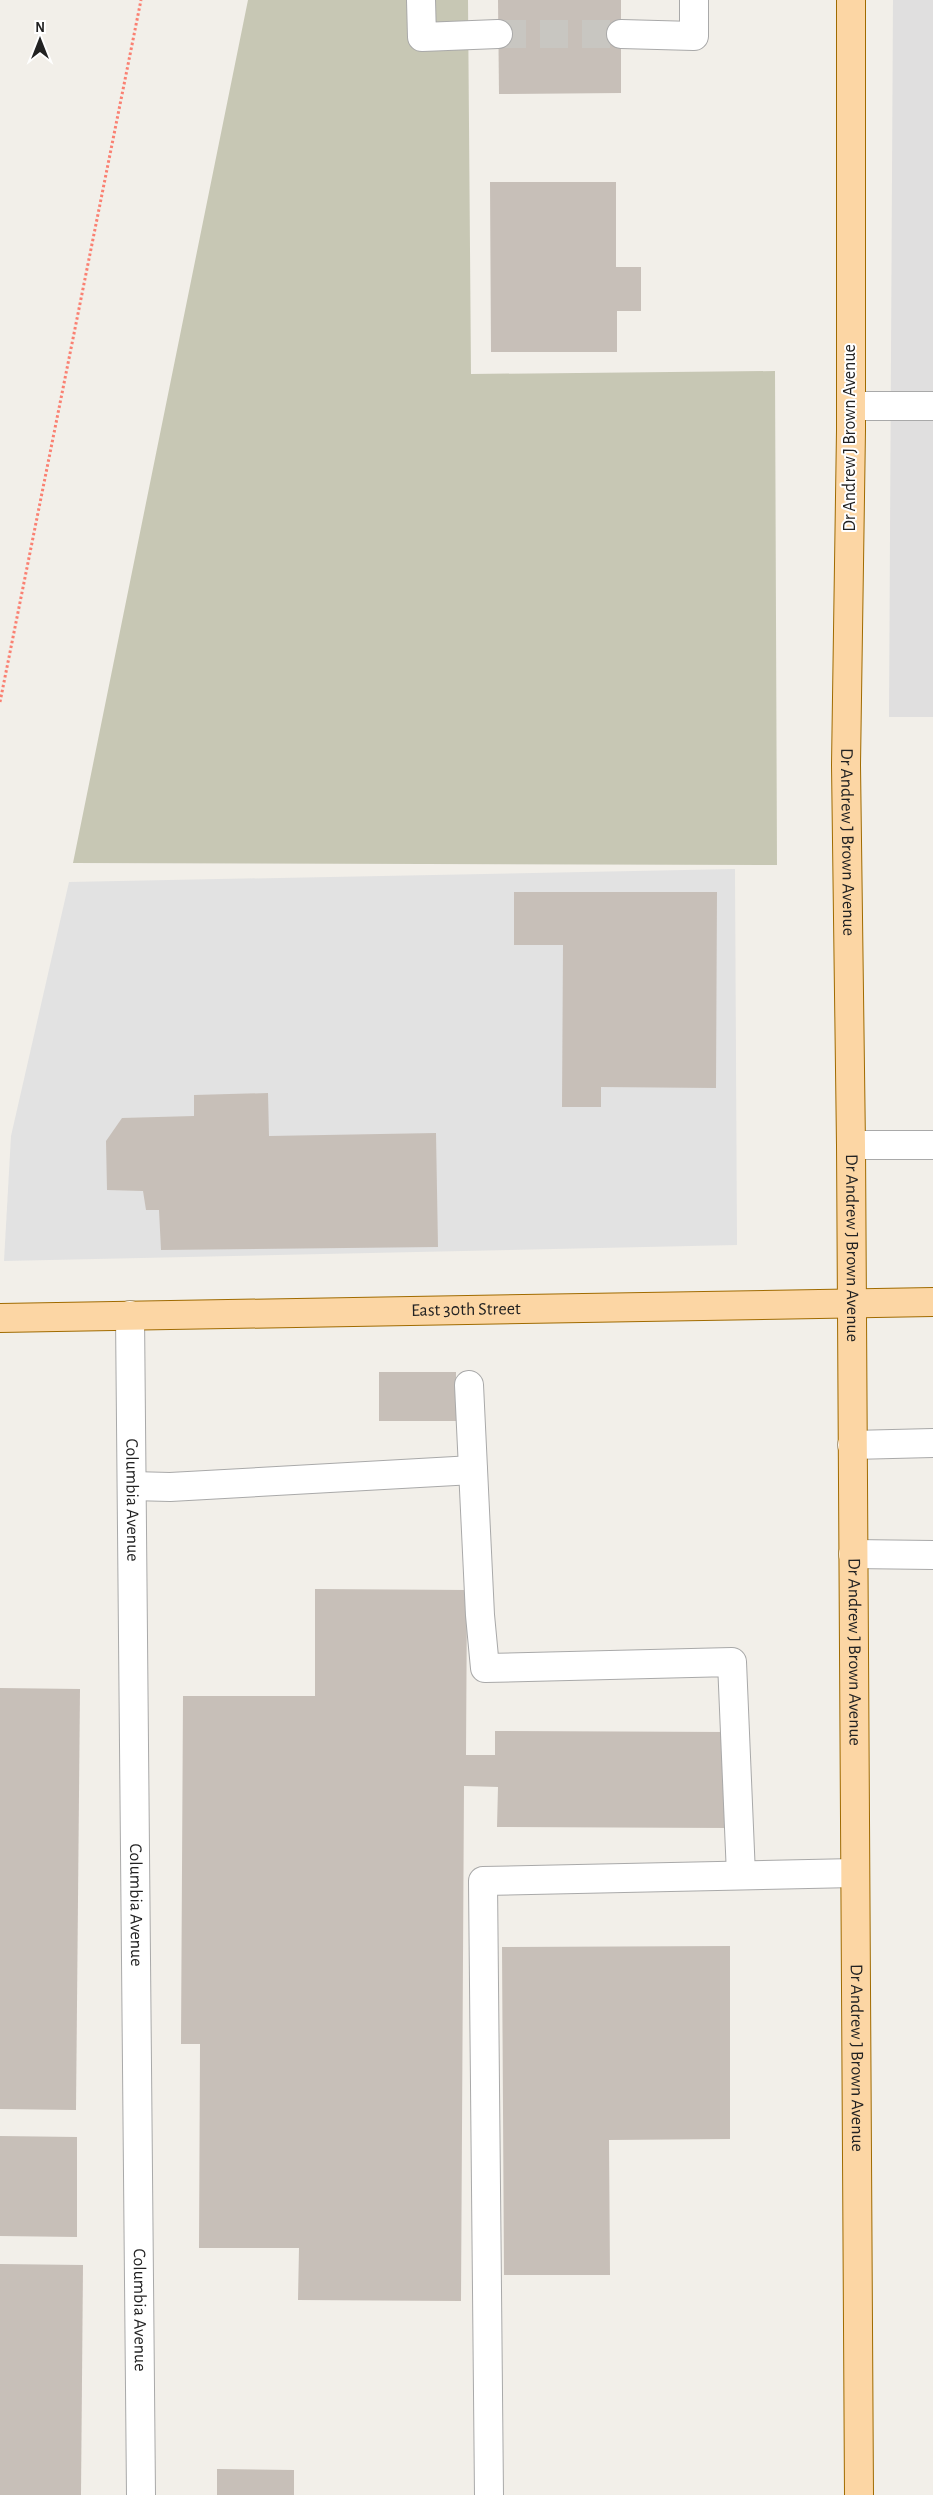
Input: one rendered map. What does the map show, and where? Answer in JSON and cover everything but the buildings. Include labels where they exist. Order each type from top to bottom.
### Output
[{"type":"main road","name":"Dr Andrew J Brown Avenue","points":[[851,0],[851,406],[846,765],[851,1146],[859,2495]]},
{"type":"main road","name":"East 30th Street","points":[[0,1318],[933,1302]]},
{"type":"street","points":[[421,0],[422,36],[498,34]]},
{"type":"street","points":[[621,34],[694,36],[694,0]]},
{"type":"street","points":[[851,406],[933,406]]},
{"type":"street","points":[[851,1146],[933,1146]]},
{"type":"street","name":"Columbia Avenue","points":[[130,1315],[141,2495]]},
{"type":"street","points":[[469,1385],[485,1668],[732,1662],[741,1875]]},
{"type":"street","points":[[852,1445],[933,1443]]},
{"type":"street","points":[[132,1486],[170,1486],[473,1470]]},
{"type":"street","points":[[853,1554],[933,1555]]},
{"type":"street","points":[[489,2495],[482,1881],[855,1873]]},
{"type":"path","points":[[0,702],[141,0]]},
{"type":"shaded area","points":[[248,0],[468,0],[471,374],[775,371],[777,865],[73,863]]},
{"type":"shaded area","points":[[893,0],[933,0],[933,717],[889,717]]},
{"type":"shaded area","points":[[735,869],[737,1245],[4,1261],[11,1136],[69,882]]},
{"type":"tunnel","points":[[498,34],[621,34]]}]
